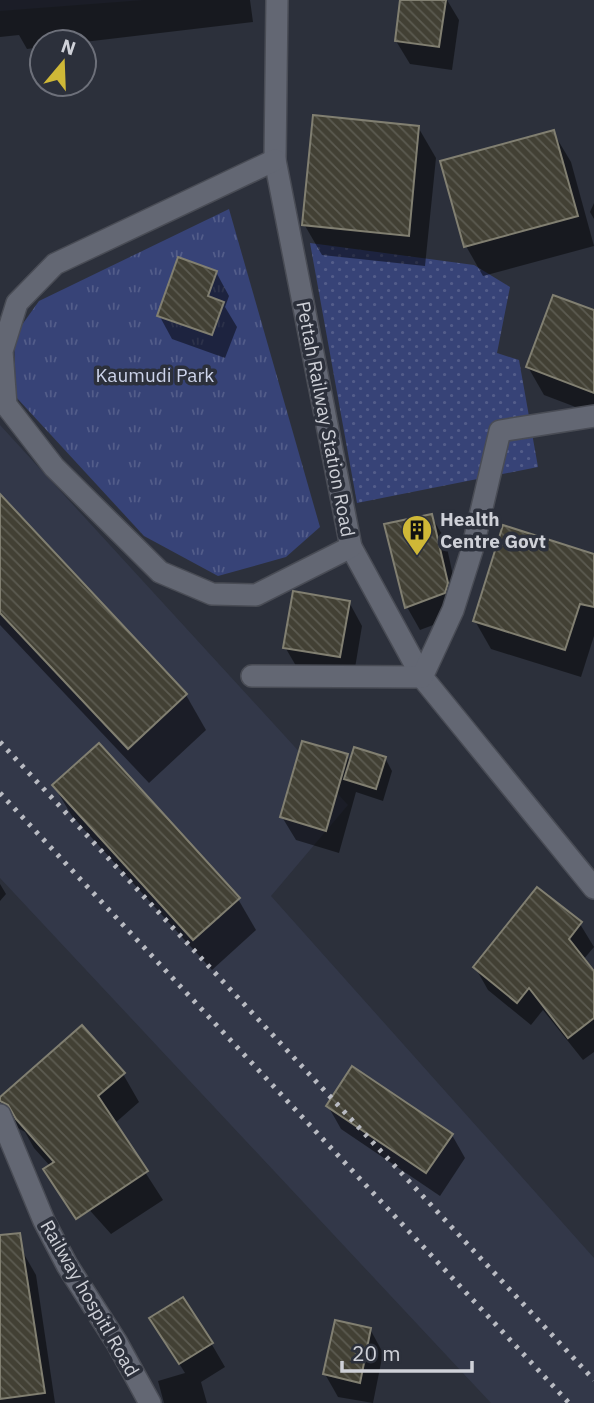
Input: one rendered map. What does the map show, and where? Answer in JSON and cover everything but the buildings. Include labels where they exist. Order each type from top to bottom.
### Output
[{"type":"street","name":"Pettah Railway Station Road","points":[[276,0],[275,160],[351,547],[422,677],[594,888]]},
{"type":"street","points":[[275,160],[55,264],[17,303],[2,351],[6,405],[54,467],[160,572],[212,594],[256,595],[351,547]]},
{"type":"street","points":[[252,676],[422,677],[453,610],[465,574],[500,431],[594,416]]},
{"type":"street","name":"Railway hospitl Road","points":[[0,1115],[44,1221],[67,1265],[117,1343],[150,1403]]},
{"type":"shaded area","points":[[0,0],[144,0],[0,11]]},
{"type":"shaded area","points":[[0,425],[348,805],[271,896],[594,1258],[594,1403],[491,1403],[0,878]]},
{"type":"green space","name":"Kaumudi Park","points":[[229,209],[320,527],[286,557],[218,576],[144,536],[16,397],[14,336],[39,301]]},
{"type":"green space","points":[[310,243],[474,265],[510,287],[497,353],[519,360],[538,467],[357,503]]},
{"type":"railway","points":[[0,742],[594,1380]]},
{"type":"railway","points":[[0,793],[569,1403]]},
{"type":"place","name":"Health Centre Govt","points":[[417,557]]}]
